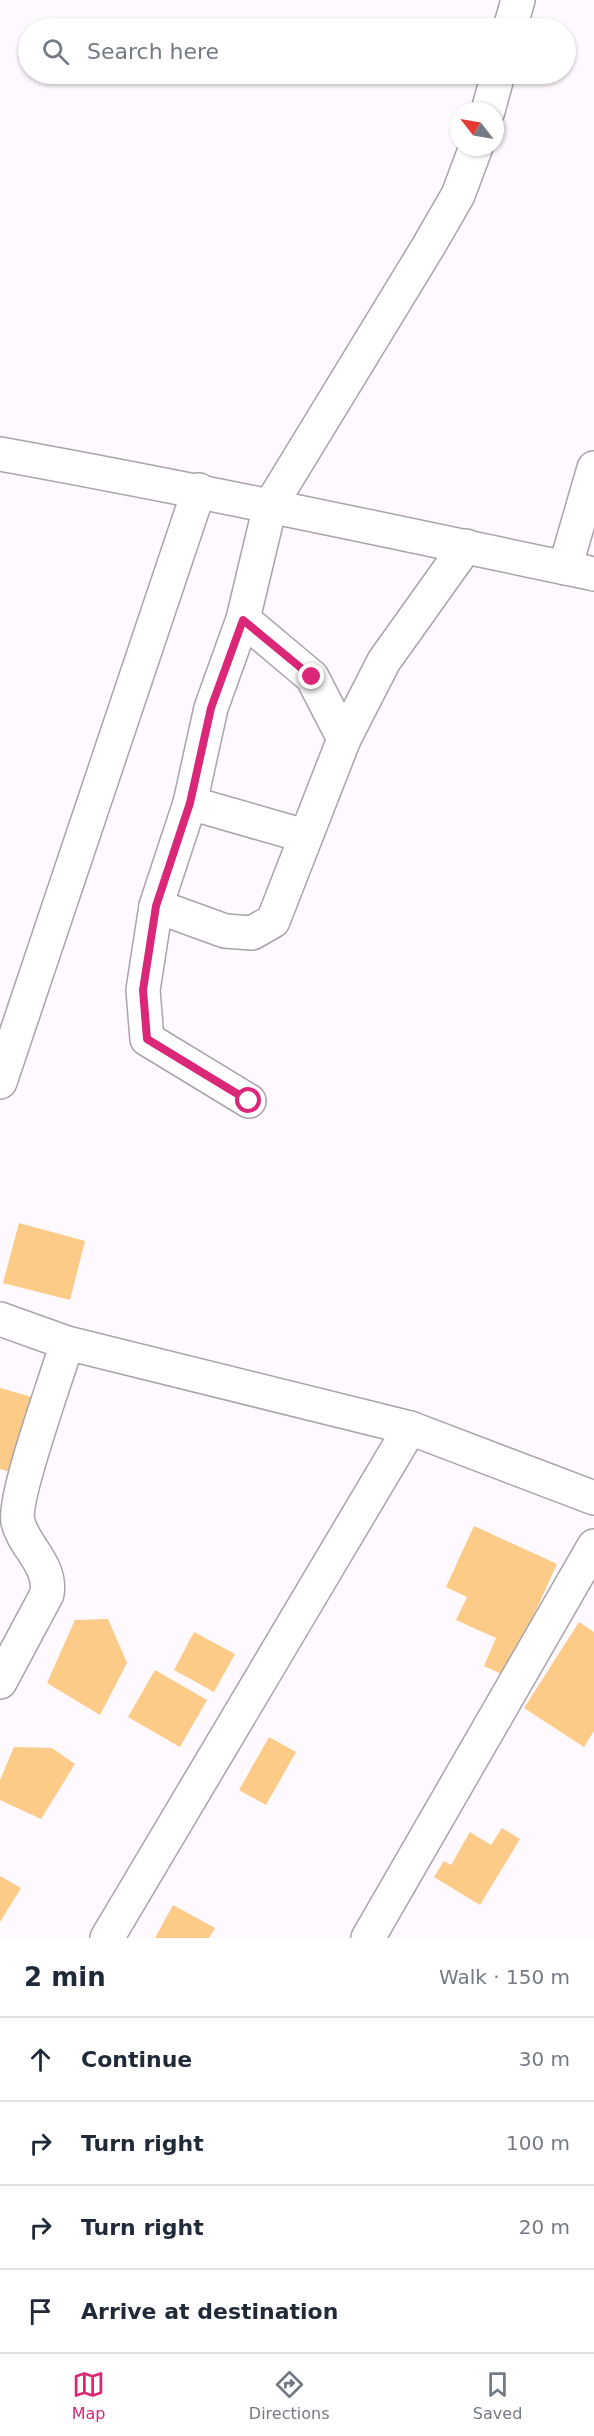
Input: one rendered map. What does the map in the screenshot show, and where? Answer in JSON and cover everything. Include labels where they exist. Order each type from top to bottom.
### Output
[{"type":"street","points":[[513,18],[518,0]]},
{"type":"street","points":[[490,102],[495,84]]},
{"type":"street","points":[[249,1101],[147,1039],[143,990],[156,906],[190,803],[211,708],[243,620],[270,506],[434,237],[458,195],[473,156]]},
{"type":"street","points":[[0,454],[199,490],[314,517],[466,546],[580,571],[594,468]]},
{"type":"street","points":[[0,1082],[199,490]]},
{"type":"street","points":[[156,906],[225,931],[252,933],[273,921],[344,740],[384,661],[466,546]]},
{"type":"street","points":[[243,620],[312,677],[344,740]]},
{"type":"street","points":[[190,803],[305,836]]},
{"type":"street","points":[[0,1319],[67,1343],[410,1428],[594,1498]]},
{"type":"street","points":[[0,1682],[48,1594],[49,1584],[42,1564],[18,1522],[20,1494],[67,1343]]},
{"type":"street","points":[[107,1938],[410,1428]]},
{"type":"street","points":[[368,1938],[594,1546]]},
{"type":"building","points":[[19,1223],[85,1241],[70,1300],[3,1283]]},
{"type":"building","points":[[0,1388],[43,1400],[22,1475],[0,1469]]},
{"type":"building","points":[[474,1526],[557,1564],[506,1676],[484,1666],[496,1638],[456,1620],[467,1597],[446,1587]]},
{"type":"building","points":[[108,1619],[127,1663],[100,1715],[47,1683],[75,1620]]},
{"type":"building","points":[[579,1622],[594,1632],[594,1731],[584,1747],[524,1708]]},
{"type":"building","points":[[194,1632],[235,1654],[214,1692],[174,1670]]},
{"type":"building","points":[[155,1670],[207,1700],[180,1747],[128,1717]]},
{"type":"building","points":[[269,1737],[296,1752],[266,1805],[239,1790]]},
{"type":"building","points":[[14,1747],[52,1748],[75,1764],[41,1819],[0,1800],[0,1780]]},
{"type":"building","points":[[502,1828],[520,1839],[480,1905],[434,1877],[444,1861],[451,1865],[470,1832],[491,1845]]},
{"type":"building","points":[[0,1876],[21,1888],[0,1922]]},
{"type":"building","points":[[173,1905],[215,1928],[209,1938],[155,1938]]},
{"type":"route","points":[[249,1101],[147,1039],[143,990],[156,906],[190,803],[211,708],[243,620],[312,677]]}]
